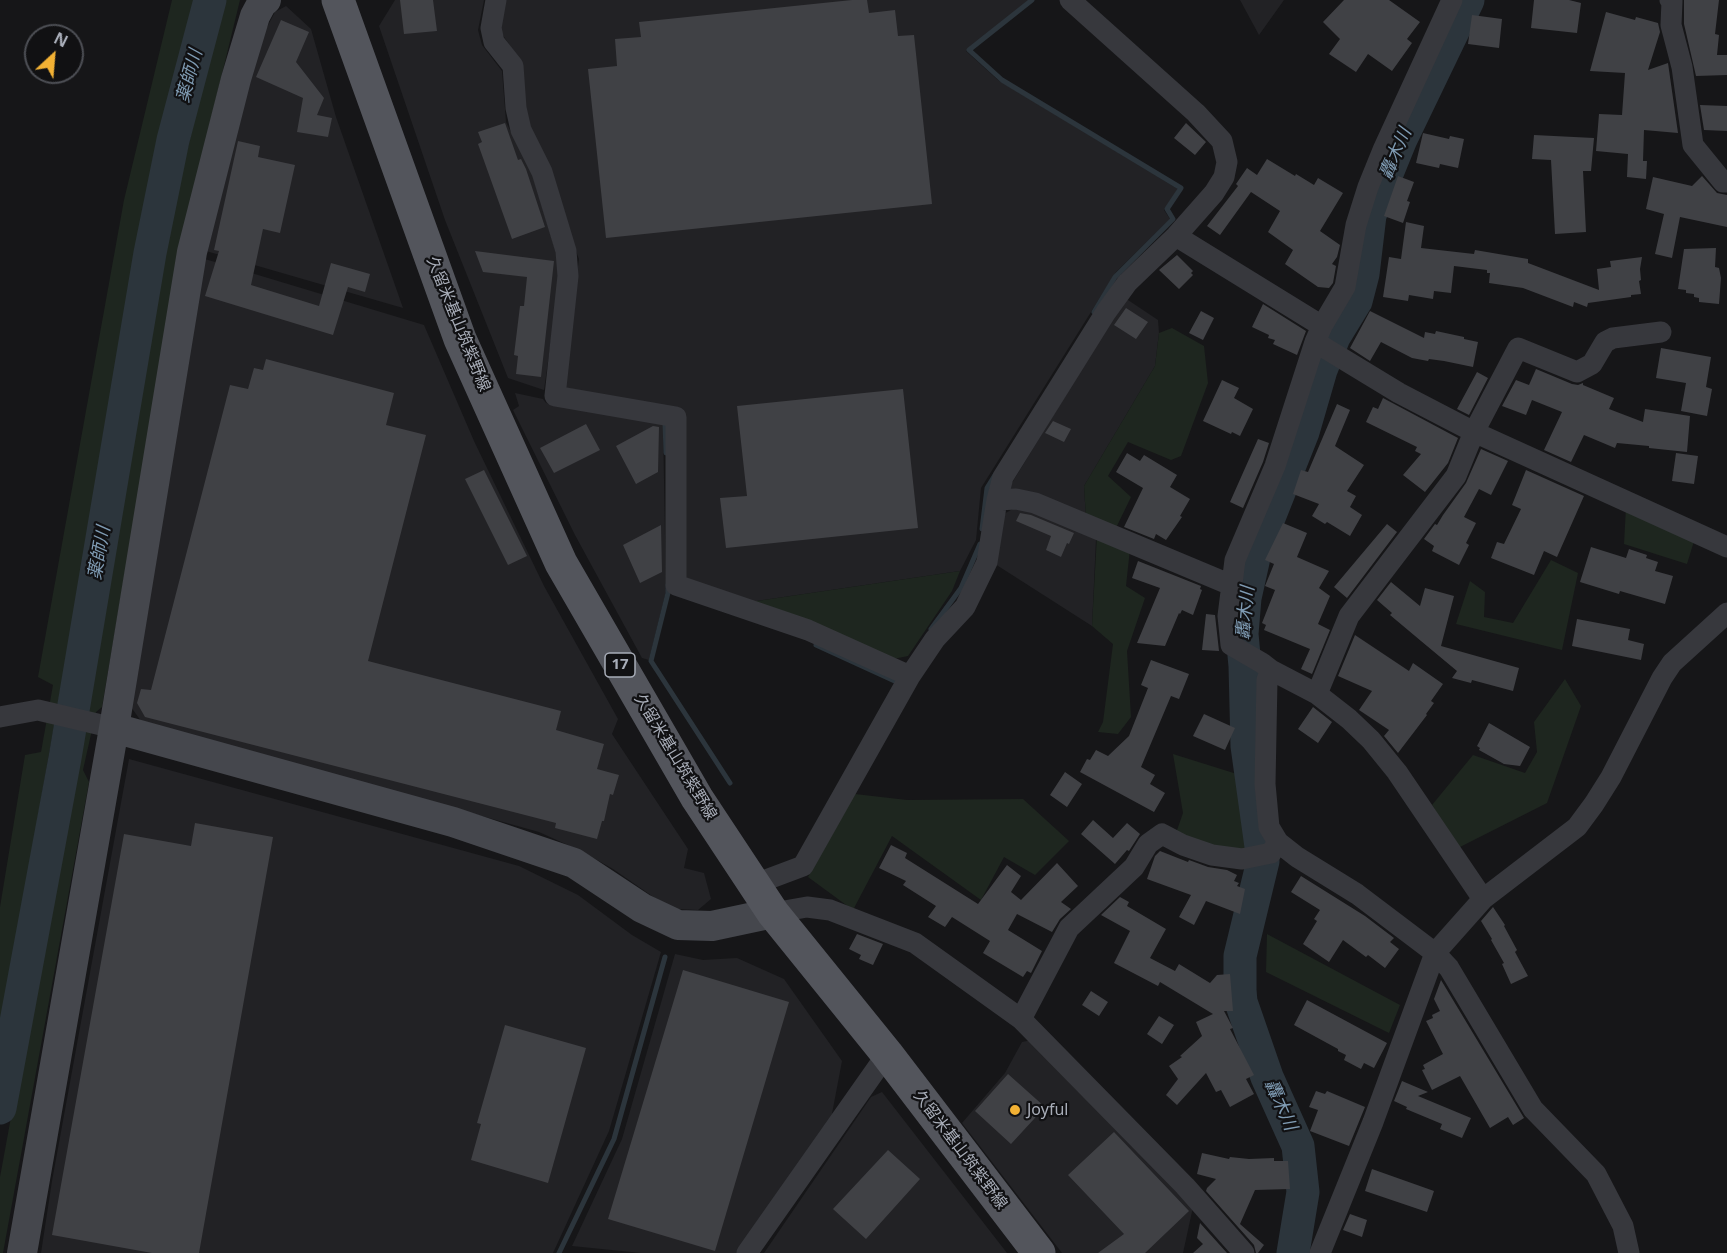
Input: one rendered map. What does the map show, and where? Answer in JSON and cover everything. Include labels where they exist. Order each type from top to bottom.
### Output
[{"type":"main road","name":"久留米基山筑紫野線","points":[[338,0],[460,339],[561,563],[697,798],[773,913],[887,1054],[1039,1253]]},
{"type":"street","points":[[22,1253],[114,728],[192,252],[236,79],[255,16],[266,0]]},
{"type":"street","points":[[496,0],[491,28],[494,42],[513,66],[516,108],[521,130],[542,172],[566,251],[568,276],[555,396],[676,417],[676,585],[808,630],[910,676]]},
{"type":"street","points":[[755,884],[803,867],[910,676],[935,639],[965,607],[987,562],[1003,477],[1127,283],[1176,236],[1214,193],[1224,177],[1227,162],[1222,141],[1196,113],[1070,0]]},
{"type":"street","points":[[1452,0],[1368,187],[1356,225],[1346,287],[1318,334],[1275,466],[1235,560],[1228,616],[1231,645],[1317,694],[1371,740],[1397,772],[1483,899]]},
{"type":"street","points":[[1670,0],[1672,1],[1671,25],[1682,67],[1693,145],[1723,182],[1727,182]]},
{"type":"street","points":[[1176,236],[1318,334],[1340,358],[1399,393],[1474,432],[1727,547]]},
{"type":"street","points":[[1317,694],[1349,616],[1456,476],[1474,432],[1518,348],[1577,372],[1592,364],[1605,342],[1613,338],[1661,332]]},
{"type":"street","points":[[997,500],[1016,499],[1035,503],[1231,585]]},
{"type":"street","points":[[1320,1253],[1376,1112],[1435,953],[1483,899],[1577,827],[1611,777],[1672,663],[1727,614]]},
{"type":"street","points":[[1266,666],[1265,784],[1269,827],[1275,848]]},
{"type":"street","points":[[0,717],[38,710],[114,728],[453,822],[574,863],[642,908],[678,925],[712,926],[807,907],[830,910],[915,943],[1021,1019],[1185,1186],[1244,1253]]},
{"type":"street","points":[[1021,1019],[1070,928],[1134,867],[1148,844],[1162,834],[1183,845],[1212,855],[1242,859],[1275,848],[1297,857],[1357,894],[1435,953],[1449,968],[1533,1109],[1596,1174],[1623,1226],[1629,1253]]},
{"type":"street","points":[[747,1253],[887,1054]]},
{"type":"shaded area","points":[[172,0],[196,0],[147,201],[0,1031],[0,907],[25,755],[41,752],[53,685],[38,677],[124,200]]},
{"type":"shaded area","points":[[224,0],[240,0],[182,238],[102,707],[96,712],[83,770],[89,782],[3,1253],[0,1253],[0,1177],[74,774],[170,220]]},
{"type":"shaded area","points":[[395,0],[484,0],[478,30],[482,45],[502,71],[506,122],[533,176],[561,270],[544,390],[508,378],[445,220],[379,26]]},
{"type":"shaded area","points":[[506,0],[1029,0],[966,51],[998,80],[1178,189],[1164,210],[1170,219],[1116,272],[981,488],[976,540],[960,571],[750,602],[684,578],[683,410],[561,387],[579,259],[525,117],[521,62],[498,28]]},
{"type":"shaded area","points":[[1240,0],[1284,0],[1259,35]]},
{"type":"shaded area","points":[[286,6],[311,29],[336,117],[403,308],[206,251],[256,48],[275,12]]},
{"type":"shaded area","points":[[205,259],[424,325],[474,441],[544,586],[618,719],[612,734],[688,849],[684,868],[704,873],[711,899],[698,910],[677,909],[665,905],[613,869],[539,832],[141,721],[131,707]]},
{"type":"shaded area","points":[[1125,298],[1158,320],[1159,333],[1155,366],[1084,486],[1086,518],[1007,491]]},
{"type":"shaded area","points":[[1172,328],[1204,346],[1208,383],[1181,456],[1171,460],[1128,442],[1108,476],[1131,497],[1115,530],[1086,518],[1084,486],[1155,366],[1159,333]]},
{"type":"shaded area","points":[[515,393],[543,399],[546,403],[663,423],[666,592],[649,660],[642,658],[575,535],[513,410],[519,406]]},
{"type":"shaded area","points":[[1023,503],[1096,539],[1092,626],[995,564],[1004,514]]},
{"type":"shaded area","points":[[1626,507],[1695,538],[1687,564],[1624,544]]},
{"type":"shaded area","points":[[1097,535],[1130,549],[1126,586],[1145,598],[1127,651],[1131,717],[1118,734],[1098,732],[1103,722],[1113,644],[1092,626]]},
{"type":"shaded area","points":[[1551,560],[1578,573],[1562,650],[1456,624],[1470,581],[1485,592],[1484,617],[1513,623]]},
{"type":"shaded area","points":[[960,571],[952,591],[908,656],[893,659],[750,602]]},
{"type":"shaded area","points":[[1565,679],[1581,706],[1547,803],[1458,848],[1432,805],[1473,755],[1525,773],[1537,752],[1534,722]]},
{"type":"shaded area","points":[[1173,754],[1240,775],[1247,853],[1212,848],[1176,833],[1183,813]]},
{"type":"shaded area","points":[[129,759],[519,866],[578,895],[632,935],[661,952],[609,1131],[553,1253],[41,1253]]},
{"type":"shaded area","points":[[855,794],[907,800],[1023,799],[1069,841],[1035,875],[1004,857],[981,900],[892,836],[853,910],[808,877]]},
{"type":"shaded area","points":[[1267,934],[1400,1005],[1389,1033],[1266,972]]},
{"type":"shaded area","points":[[675,954],[703,960],[737,958],[784,979],[842,1061],[831,1119],[737,1253],[641,1253],[572,1246],[622,1139]]},
{"type":"shaded area","points":[[1032,1040],[1193,1207],[1183,1253],[1062,1253],[962,1123],[1005,1073],[1022,1042]]},
{"type":"shaded area","points":[[882,1092],[1007,1253],[764,1253],[871,1097]]},
{"type":"building","points":[[400,0],[433,0],[437,31],[404,34]]},
{"type":"building","points":[[867,0],[869,13],[895,10],[898,36],[914,35],[932,204],[606,238],[588,69],[617,66],[615,39],[641,37],[639,22]]},
{"type":"building","points":[[1344,0],[1389,0],[1420,22],[1407,39],[1412,43],[1392,71],[1368,54],[1356,72],[1329,54],[1340,39],[1323,22]]},
{"type":"building","points":[[1534,0],[1569,0],[1581,3],[1577,33],[1531,28]]},
{"type":"building","points":[[1684,0],[1719,0],[1715,34],[1719,35],[1717,55],[1727,55],[1727,75],[1696,76],[1684,24]]},
{"type":"building","points":[[1606,12],[1635,20],[1636,17],[1658,23],[1660,32],[1648,70],[1668,63],[1678,133],[1644,130],[1643,161],[1647,161],[1646,179],[1627,177],[1628,154],[1596,151],[1599,114],[1622,115],[1625,73],[1590,71]]},
{"type":"building","points":[[1472,15],[1502,19],[1499,48],[1468,44]]},
{"type":"building","points":[[281,20],[309,32],[296,62],[324,98],[317,115],[332,118],[328,137],[297,132],[303,98],[256,77]]},
{"type":"building","points":[[1700,105],[1727,106],[1727,131],[1704,130]]},
{"type":"building","points":[[505,123],[518,160],[521,159],[526,169],[545,227],[512,239],[478,144],[482,142],[478,132]]},
{"type":"building","points":[[1186,123],[1206,142],[1195,155],[1174,138]]},
{"type":"building","points":[[1423,133],[1449,139],[1450,136],[1464,139],[1458,168],[1440,164],[1439,168],[1416,163]]},
{"type":"building","points":[[1534,135],[1594,138],[1591,171],[1583,171],[1586,232],[1555,234],[1551,160],[1532,159]]},
{"type":"building","points":[[238,141],[260,146],[258,157],[295,165],[280,233],[263,229],[251,285],[319,306],[331,263],[370,274],[365,292],[348,287],[333,335],[205,296],[219,251],[214,250]]},
{"type":"building","points":[[1267,159],[1314,185],[1318,178],[1343,193],[1320,231],[1340,245],[1337,257],[1332,264],[1336,266],[1333,283],[1329,288],[1318,287],[1285,264],[1293,250],[1268,232],[1280,211],[1251,192],[1220,235],[1207,226],[1238,186],[1236,184],[1247,168],[1257,175]]},
{"type":"building","points":[[1398,176],[1414,182],[1407,201],[1410,202],[1403,223],[1384,216]]},
{"type":"building","points":[[1702,176],[1717,193],[1727,195],[1727,227],[1680,217],[1672,258],[1655,254],[1664,214],[1646,209],[1653,177],[1692,186]]},
{"type":"building","points":[[1406,222],[1424,226],[1421,248],[1474,254],[1475,250],[1528,259],[1528,263],[1599,290],[1597,269],[1611,267],[1610,261],[1642,257],[1641,280],[1639,281],[1641,294],[1588,303],[1587,307],[1574,302],[1573,307],[1523,288],[1489,283],[1490,273],[1487,273],[1487,270],[1454,266],[1451,293],[1434,291],[1433,299],[1409,295],[1408,301],[1383,297],[1389,257],[1401,259]]},
{"type":"building","points":[[1716,248],[1715,267],[1719,268],[1721,278],[1719,304],[1699,302],[1699,298],[1694,297],[1694,294],[1678,289],[1684,249]]},
{"type":"building","points":[[475,251],[554,261],[541,377],[516,374],[518,356],[514,355],[520,306],[524,306],[527,277],[483,272]]},
{"type":"building","points":[[1177,255],[1193,271],[1191,273],[1193,275],[1179,289],[1159,270]]},
{"type":"building","points":[[1263,304],[1306,331],[1297,355],[1273,344],[1275,340],[1268,338],[1269,335],[1252,327]]},
{"type":"building","points":[[1126,308],[1148,322],[1136,339],[1114,325]]},
{"type":"building","points":[[1201,311],[1214,318],[1203,340],[1189,333]]},
{"type":"building","points":[[1370,311],[1424,338],[1425,332],[1435,334],[1436,331],[1478,342],[1473,367],[1412,358],[1381,342],[1370,361],[1350,348]]},
{"type":"building","points":[[1661,348],[1711,357],[1706,387],[1712,389],[1707,416],[1681,411],[1686,383],[1656,378]]},
{"type":"building","points":[[266,359],[394,393],[386,425],[426,435],[368,661],[561,711],[556,730],[604,744],[597,769],[619,775],[613,795],[610,794],[597,839],[555,828],[556,823],[145,717],[137,703],[141,689],[151,690],[230,385],[248,389],[254,368],[263,370]]},
{"type":"building","points":[[1536,369],[1572,384],[1583,383],[1583,385],[1614,398],[1609,409],[1643,422],[1645,409],[1690,416],[1687,452],[1617,443],[1615,448],[1584,435],[1571,462],[1544,450],[1562,412],[1532,400],[1526,415],[1502,406],[1516,380],[1529,385]]},
{"type":"building","points":[[1477,372],[1488,378],[1469,415],[1457,409]]},
{"type":"building","points":[[1222,380],[1239,388],[1234,398],[1253,409],[1240,436],[1203,421]]},
{"type":"building","points":[[903,389],[918,528],[726,548],[720,498],[747,496],[737,406]]},
{"type":"building","points":[[1383,398],[1458,438],[1448,463],[1425,492],[1403,475],[1421,454],[1415,451],[1417,447],[1366,422],[1373,407],[1378,409]]},
{"type":"building","points":[[1337,404],[1350,410],[1335,446],[1364,465],[1347,491],[1356,496],[1350,507],[1362,515],[1350,536],[1312,516],[1319,504],[1293,494],[1301,470],[1308,472]]},
{"type":"building","points":[[1053,421],[1071,429],[1064,442],[1045,433]]},
{"type":"building","points":[[586,424],[600,450],[554,473],[540,448]]},
{"type":"building","points":[[653,426],[659,427],[658,472],[636,484],[616,446]]},
{"type":"building","points":[[1258,439],[1269,443],[1243,508],[1230,502]]},
{"type":"building","points":[[1481,449],[1508,461],[1491,495],[1479,489],[1464,517],[1476,523],[1459,565],[1432,551],[1434,546],[1424,539],[1435,524],[1437,525],[1466,483]]},
{"type":"building","points":[[1127,453],[1140,461],[1144,455],[1177,475],[1170,487],[1190,499],[1180,516],[1182,517],[1166,540],[1156,534],[1154,539],[1124,527],[1143,488],[1116,472]]},
{"type":"building","points":[[1676,453],[1698,456],[1694,484],[1672,481]]},
{"type":"building","points":[[484,470],[527,556],[508,565],[465,479]]},
{"type":"building","points":[[1526,470],[1584,496],[1557,557],[1544,551],[1534,575],[1491,558],[1497,542],[1504,544],[1521,509],[1512,505]]},
{"type":"building","points":[[1020,513],[1031,515],[1074,533],[1061,557],[1046,550],[1051,536],[1016,521]]},
{"type":"building","points":[[1283,523],[1307,533],[1297,557],[1329,571],[1319,588],[1330,596],[1318,624],[1330,630],[1312,674],[1301,669],[1310,649],[1264,630],[1266,625],[1262,623],[1275,590],[1265,586],[1274,564],[1265,560]]},
{"type":"building","points":[[1387,524],[1397,532],[1347,598],[1334,587]]},
{"type":"building","points":[[661,525],[662,572],[640,583],[623,545]]},
{"type":"building","points":[[1591,547],[1626,558],[1629,549],[1647,555],[1646,558],[1658,562],[1655,571],[1673,576],[1665,604],[1620,591],[1619,594],[1580,582]]},
{"type":"building","points":[[1138,561],[1201,586],[1202,590],[1193,615],[1182,610],[1179,613],[1165,646],[1137,643],[1160,588],[1132,578]]},
{"type":"building","points":[[1391,582],[1420,606],[1425,588],[1454,596],[1441,646],[1519,668],[1513,691],[1472,680],[1471,683],[1452,678],[1457,671],[1390,615],[1392,613],[1377,600]]},
{"type":"building","points":[[1206,614],[1215,615],[1219,651],[1202,650]]},
{"type":"building","points":[[1577,619],[1630,629],[1628,640],[1644,644],[1641,660],[1572,646]]},
{"type":"building","points":[[1355,635],[1409,671],[1413,663],[1443,684],[1431,701],[1434,703],[1427,715],[1398,753],[1384,736],[1389,730],[1359,710],[1372,691],[1338,676]]},
{"type":"building","points":[[1151,660],[1189,674],[1179,699],[1171,696],[1141,767],[1155,775],[1150,784],[1165,793],[1154,812],[1080,772],[1087,759],[1090,760],[1096,750],[1108,756],[1129,736],[1148,688],[1141,685]]},
{"type":"building","points":[[1313,707],[1332,722],[1318,743],[1298,729]]},
{"type":"building","points":[[1204,714],[1235,728],[1225,750],[1193,736]]},
{"type":"building","points":[[1489,723],[1530,747],[1520,766],[1504,764],[1479,750],[1477,746]]},
{"type":"building","points":[[1065,772],[1082,784],[1067,807],[1050,795]]},
{"type":"building","points":[[1093,820],[1113,838],[1127,823],[1140,834],[1129,851],[1127,850],[1115,864],[1081,834]]},
{"type":"building","points":[[195,823],[273,837],[199,1253],[152,1253],[52,1235],[124,834],[191,846]]},
{"type":"building","points":[[891,845],[907,853],[905,858],[978,904],[1007,865],[1021,876],[1011,892],[1021,900],[1057,863],[1078,886],[1061,902],[1071,909],[1060,919],[1052,932],[1017,914],[1008,930],[1042,951],[1031,973],[1027,971],[1023,977],[983,953],[990,941],[952,917],[945,927],[928,917],[936,906],[903,885],[906,881],[879,868]]},
{"type":"building","points":[[1160,851],[1188,862],[1189,860],[1208,867],[1227,870],[1237,875],[1234,881],[1239,883],[1237,886],[1245,889],[1240,914],[1206,901],[1194,925],[1179,917],[1191,895],[1147,879],[1155,856]]},
{"type":"building","points":[[1301,876],[1365,916],[1394,938],[1390,942],[1399,949],[1385,968],[1343,940],[1329,962],[1303,944],[1317,921],[1314,919],[1320,910],[1291,892]]},
{"type":"building","points":[[1120,897],[1129,902],[1127,906],[1166,929],[1150,958],[1175,971],[1179,964],[1210,983],[1217,975],[1230,974],[1233,1011],[1224,1011],[1233,1028],[1230,1029],[1254,1075],[1246,1079],[1254,1094],[1230,1107],[1221,1090],[1216,1092],[1206,1073],[1177,1105],[1166,1095],[1178,1079],[1169,1066],[1182,1057],[1180,1056],[1202,1036],[1196,1022],[1213,1014],[1160,982],[1158,986],[1114,963],[1130,931],[1101,915]]},
{"type":"building","points":[[1493,907],[1505,925],[1517,950],[1515,952],[1528,976],[1511,984],[1502,964],[1504,963],[1481,921]]},
{"type":"building","points":[[857,934],[883,944],[873,965],[859,959],[861,955],[849,949]]},
{"type":"building","points":[[683,970],[789,1002],[715,1251],[608,1219]]},
{"type":"building","points":[[1441,980],[1524,1118],[1513,1125],[1508,1117],[1490,1128],[1460,1076],[1432,1090],[1422,1070],[1425,1069],[1423,1065],[1443,1054],[1426,1021],[1440,1011],[1434,999]]},
{"type":"building","points":[[1091,991],[1108,1002],[1099,1016],[1082,1005]]},
{"type":"building","points":[[1307,1000],[1387,1043],[1374,1068],[1364,1063],[1361,1069],[1344,1060],[1346,1055],[1338,1049],[1294,1025]]},
{"type":"building","points":[[1159,1016],[1174,1025],[1162,1044],[1147,1034]]},
{"type":"building","points":[[505,1025],[586,1048],[548,1183],[471,1160],[481,1124],[477,1123]]},
{"type":"building","points":[[1008,1074],[1045,1107],[1011,1144],[975,1111]]},
{"type":"building","points":[[1402,1081],[1428,1092],[1418,1096],[1471,1118],[1462,1138],[1440,1129],[1442,1124],[1406,1109],[1407,1107],[1394,1101]]},
{"type":"building","points":[[1316,1091],[1325,1094],[1327,1091],[1365,1107],[1349,1146],[1310,1131],[1318,1110],[1309,1107]]},
{"type":"building","points":[[1114,1132],[1189,1211],[1145,1253],[1098,1253],[1124,1234],[1068,1175]]},
{"type":"building","points":[[888,1150],[920,1179],[866,1239],[833,1209]]},
{"type":"building","points":[[1202,1153],[1229,1159],[1230,1157],[1274,1158],[1274,1161],[1288,1161],[1290,1189],[1255,1190],[1240,1224],[1264,1245],[1258,1253],[1254,1245],[1206,1191],[1216,1179],[1197,1174]]},
{"type":"building","points":[[1372,1169],[1434,1191],[1427,1212],[1365,1191]]},
{"type":"building","points":[[1350,1214],[1367,1220],[1362,1237],[1343,1230]]},
{"type":"building","points":[[1200,1223],[1227,1253],[1193,1253],[1203,1244],[1197,1238]]},
{"type":"waterway","name":"薬師川","points":[[0,1108],[65,758],[150,253],[173,140],[210,0]]},
{"type":"waterway","points":[[1032,0],[969,50],[1002,80],[1181,188],[1167,209],[1173,219],[1115,277],[1094,312]]},
{"type":"waterway","name":"轟木川","points":[[1293,1253],[1303,1192],[1298,1146],[1267,1077],[1241,1002],[1240,990],[1240,956],[1263,861],[1247,746],[1242,634],[1245,598],[1255,553],[1303,432],[1321,370],[1334,337],[1356,301],[1363,274],[1370,215],[1401,139],[1468,0]]},
{"type":"waterway","points":[[663,421],[665,422],[666,453]]},
{"type":"waterway","points":[[982,529],[987,488],[995,475]]},
{"type":"waterway","points":[[931,629],[961,588],[980,544]]},
{"type":"waterway","points":[[668,585],[651,661],[730,783]]},
{"type":"waterway","points":[[816,645],[899,683]]},
{"type":"waterway","points":[[559,1253],[614,1139],[665,957]]},
{"type":"place","name":"Joyful","points":[[1015,1110]]}]
